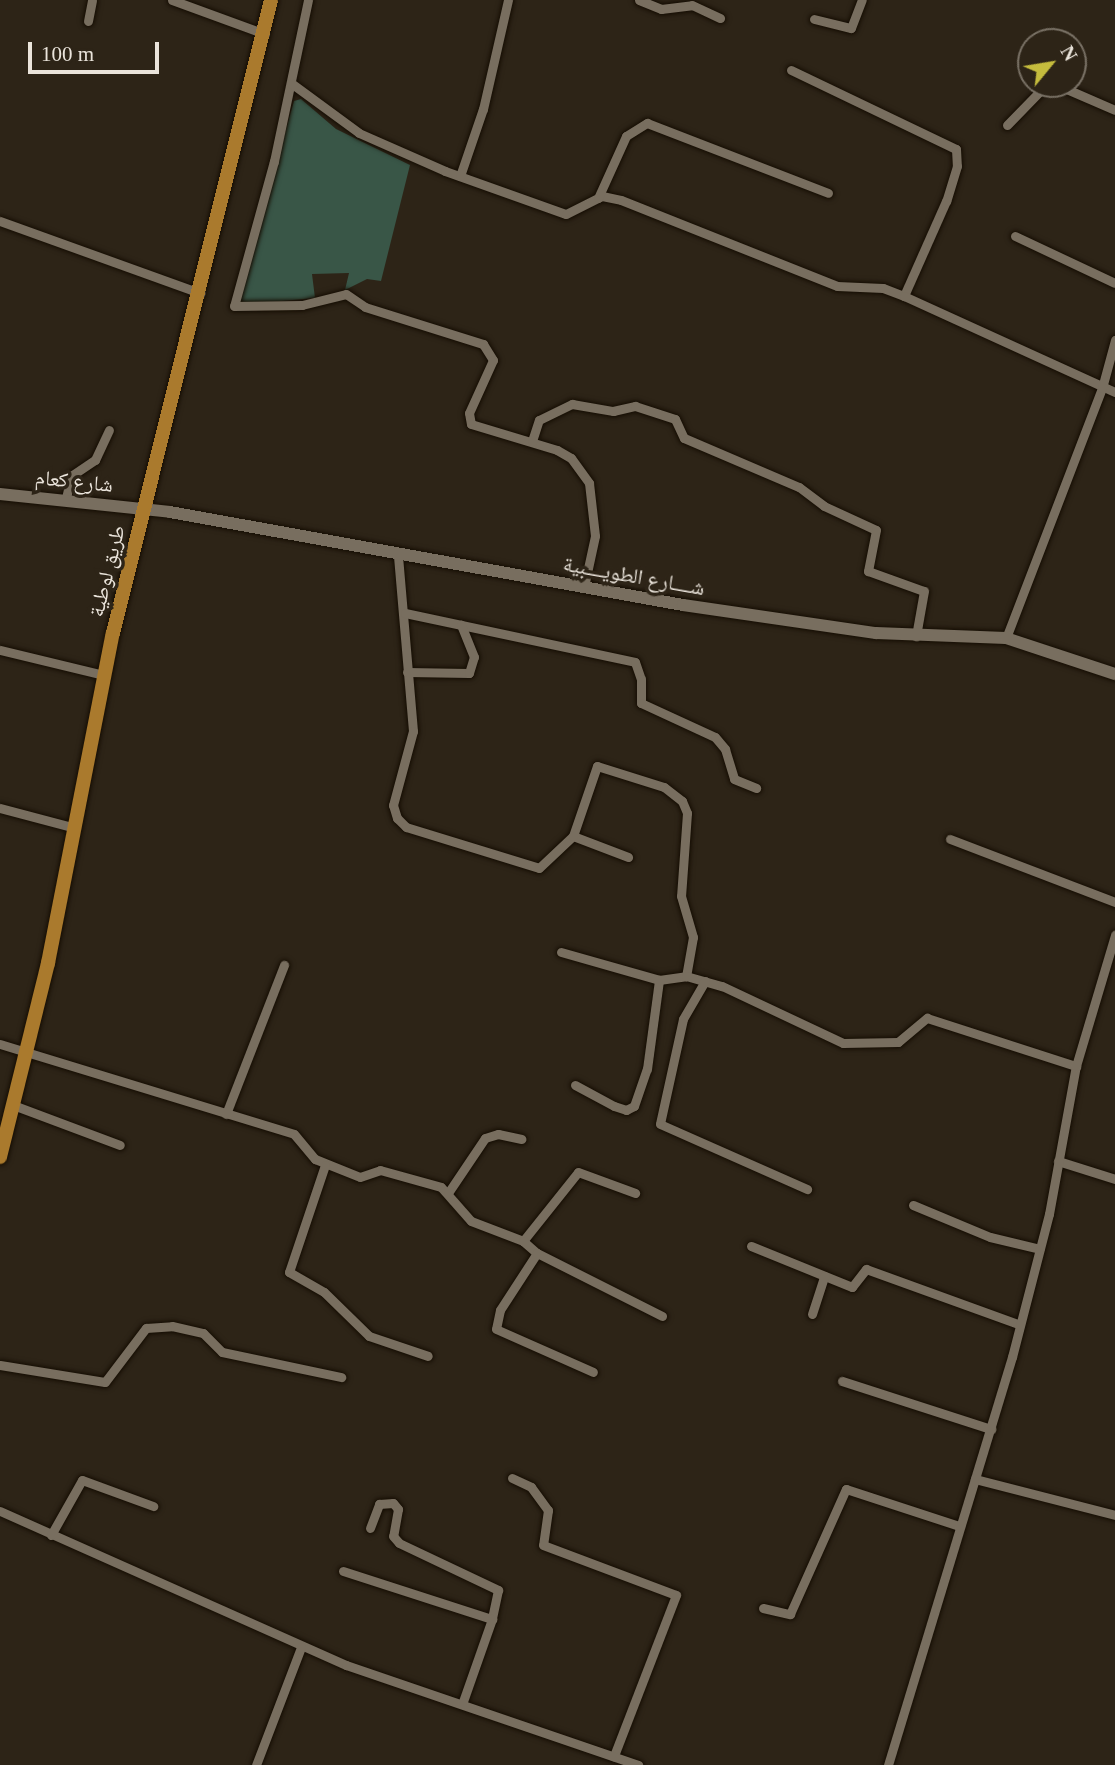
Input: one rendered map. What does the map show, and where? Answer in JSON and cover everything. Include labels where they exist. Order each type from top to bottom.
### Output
[{"type":"main road","name":"طريق لوطية","points":[[0,1157],[27,1053],[75,828],[104,675],[265,34],[271,0]]},
{"type":"street","points":[[88,21],[92,0]]},
{"type":"street","points":[[172,0],[265,34]]},
{"type":"street","points":[[308,0],[291,83],[234,306],[302,305],[346,294],[365,307],[482,344],[493,360],[469,421],[532,441],[570,458],[589,483],[595,536],[584,587]]},
{"type":"street","points":[[460,176],[483,109],[508,0]]},
{"type":"street","points":[[639,0],[662,9],[692,5],[720,18]]},
{"type":"street","points":[[814,19],[851,28],[862,0]]},
{"type":"street","points":[[791,69],[956,149],[955,175],[904,296]]},
{"type":"street","points":[[291,83],[359,133],[460,176],[566,214],[598,198],[621,200],[837,286],[883,288],[904,296],[1115,392]]},
{"type":"street","points":[[1007,125],[1033,98]]},
{"type":"street","points":[[1087,98],[1115,110]]},
{"type":"street","points":[[598,198],[626,136],[647,123],[828,193]]},
{"type":"street","points":[[0,221],[200,293]]},
{"type":"street","points":[[1015,236],[1115,283]]},
{"type":"street","points":[[1006,638],[1102,388],[1115,340]]},
{"type":"street","points":[[532,441],[539,420],[572,404],[621,411],[635,406],[675,419],[684,438],[799,487],[824,506],[876,530],[868,571],[924,591],[916,636]]},
{"type":"street","points":[[66,498],[71,476],[95,460],[109,430]]},
{"type":"street","name":"شارع كعام","points":[[0,495],[66,498],[145,509]]},
{"type":"street","name":"شــــارع الطويــــبية","points":[[145,509],[584,587],[916,636],[1006,638],[1115,674]]},
{"type":"street","points":[[398,556],[405,613],[412,743],[393,805],[397,818],[406,827],[539,869],[573,836],[597,766],[664,787],[682,801],[687,813],[681,896],[693,937],[686,976]]},
{"type":"street","points":[[405,613],[635,662],[642,679],[641,703],[715,737],[725,749],[734,779],[756,788]]},
{"type":"street","points":[[407,672],[469,673],[474,657],[461,625]]},
{"type":"street","points":[[0,650],[104,675]]},
{"type":"street","points":[[0,808],[75,828]]},
{"type":"street","points":[[573,836],[628,857]]},
{"type":"street","points":[[950,839],[1115,902]]},
{"type":"street","points":[[888,1765],[991,1429],[1040,1249],[1076,1066],[1115,935]]},
{"type":"street","points":[[561,952],[659,980],[686,976],[705,981],[843,1042],[898,1042],[926,1018],[1076,1066]]},
{"type":"street","points":[[226,1114],[284,965]]},
{"type":"street","points":[[575,1085],[614,1106],[626,1110],[634,1106],[647,1069],[659,980]]},
{"type":"street","points":[[705,981],[683,1018],[660,1124],[807,1189]]},
{"type":"street","points":[[0,1044],[300,1137],[325,1165],[360,1177],[380,1170],[401,1173],[448,1193],[471,1221],[523,1241],[537,1253],[663,1316]]},
{"type":"street","points":[[13,1105],[120,1145]]},
{"type":"street","points":[[448,1193],[485,1138],[498,1134],[521,1139]]},
{"type":"street","points":[[1058,1161],[1115,1179]]},
{"type":"street","points":[[325,1165],[294,1245],[289,1273],[324,1292],[369,1336],[428,1356]]},
{"type":"street","points":[[523,1241],[578,1172],[635,1194]]},
{"type":"street","points":[[913,1205],[990,1237],[1040,1249]]},
{"type":"street","points":[[751,1246],[852,1287],[866,1269],[1018,1324]]},
{"type":"street","points":[[537,1253],[500,1310],[496,1329],[593,1372]]},
{"type":"street","points":[[813,1314],[824,1276]]},
{"type":"street","points":[[0,1365],[105,1382],[146,1328],[172,1326],[203,1333],[222,1352],[341,1377]]},
{"type":"street","points":[[842,1381],[991,1429]]},
{"type":"street","points":[[512,1478],[531,1487],[548,1510],[543,1545],[676,1595],[614,1756]]},
{"type":"street","points":[[975,1479],[1115,1515]]},
{"type":"street","points":[[51,1535],[82,1480],[153,1506]]},
{"type":"street","points":[[764,1608],[790,1614],[846,1489],[960,1526]]},
{"type":"street","points":[[370,1528],[381,1502],[393,1503],[398,1509],[393,1536],[399,1544],[498,1590],[492,1619],[462,1704]]},
{"type":"street","points":[[0,1511],[300,1647],[638,1765]]},
{"type":"street","points":[[343,1570],[492,1619]]},
{"type":"street","points":[[256,1765],[300,1647]]},
{"type":"green space","points":[[301,99],[336,129],[410,165],[381,281],[367,279],[345,290],[349,273],[312,274],[315,298],[236,305],[294,101]]}]
